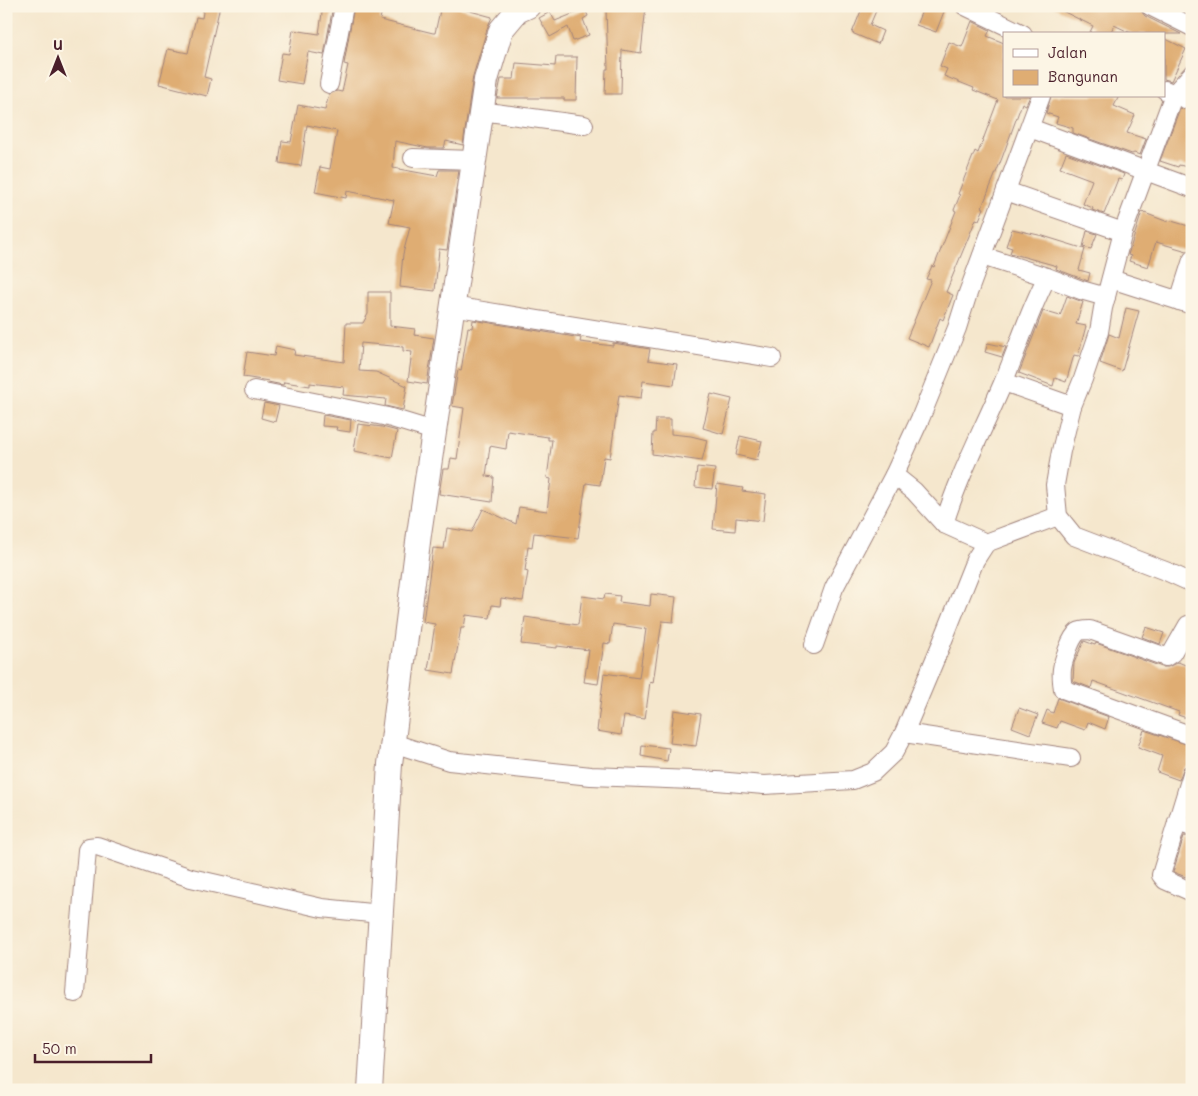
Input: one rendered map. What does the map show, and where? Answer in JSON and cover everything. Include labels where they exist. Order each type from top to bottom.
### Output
[{"type":"street","points":[[329,84],[344,6]]},
{"type":"street","points":[[965,6],[1019,32]]},
{"type":"street","points":[[1150,6],[1192,27]]},
{"type":"street","points":[[370,1090],[380,914],[393,743],[419,534],[486,80],[501,30],[518,8]]},
{"type":"street","points":[[1192,74],[1169,92],[1145,170],[1123,232],[1098,332],[1072,406],[1061,451],[1056,485],[1058,516],[1074,536],[1192,583]]},
{"type":"street","points":[[1169,92],[1192,102]]},
{"type":"street","points":[[814,645],[834,588],[894,475],[924,410],[957,328],[968,293],[1040,98]]},
{"type":"street","points":[[481,111],[584,125]]},
{"type":"street","points":[[1030,128],[1192,188]]},
{"type":"street","points":[[413,158],[473,160]]},
{"type":"street","points":[[1006,190],[1123,232]]},
{"type":"street","points":[[982,256],[1106,297]]},
{"type":"street","points":[[1111,279],[1185,303],[1192,260]]},
{"type":"street","points":[[944,524],[950,502],[1004,382],[1024,326],[1047,277]]},
{"type":"street","points":[[452,306],[772,358]]},
{"type":"street","points":[[1004,382],[1072,406]]},
{"type":"street","points":[[254,390],[388,417],[434,430]]},
{"type":"street","points":[[894,475],[914,491],[944,524],[986,544]]},
{"type":"street","points":[[393,743],[449,761],[591,776],[784,785],[853,780],[873,772],[894,752],[904,733],[975,560],[986,544],[1058,516]]},
{"type":"street","points":[[1191,622],[1172,653],[1166,657],[1090,630],[1079,631],[1068,650],[1062,668],[1062,680],[1063,690],[1192,736]]},
{"type":"street","points":[[904,733],[1071,758]]},
{"type":"street","points":[[1192,774],[1184,824],[1161,875],[1165,880],[1192,892]]},
{"type":"street","points":[[75,993],[87,850],[92,846],[97,846],[191,878],[322,908],[380,914]]},
{"type":"building","points":[[204,6],[220,6],[204,77],[211,79],[207,96],[159,84],[168,49],[188,53],[196,17],[202,18]]},
{"type":"building","points":[[323,6],[333,6],[324,55],[308,52],[302,84],[277,80],[282,53],[289,54],[293,30],[319,34]]},
{"type":"building","points":[[354,6],[382,9],[380,20],[433,33],[435,33],[441,6],[452,6],[492,17],[473,76],[463,145],[446,141],[444,148],[428,148],[395,141],[393,168],[437,176],[439,170],[459,170],[447,250],[439,249],[435,291],[400,287],[403,254],[410,227],[389,223],[394,200],[347,191],[346,198],[315,192],[320,167],[330,169],[337,131],[307,125],[301,166],[279,163],[282,141],[291,142],[298,105],[325,110],[329,94],[337,91],[342,92],[348,65],[344,64]]},
{"type":"building","points":[[631,6],[646,6],[641,53],[622,50],[621,94],[605,94],[606,69],[608,69],[606,9],[630,10]]},
{"type":"building","points":[[863,6],[878,6],[870,25],[883,31],[878,44],[852,33]]},
{"type":"building","points":[[924,6],[938,6],[945,9],[936,32],[916,25]]},
{"type":"building","points":[[1052,6],[1139,6],[1145,16],[1181,34],[1129,32],[1114,25],[1111,32],[1090,32],[1093,26]]},
{"type":"building","points":[[585,9],[588,16],[583,19],[589,35],[573,41],[568,27],[550,37],[539,18],[550,12],[555,21]]},
{"type":"building","points":[[972,21],[990,30],[987,36],[1003,43],[1003,98],[1029,98],[1026,105],[1022,103],[982,207],[984,208],[979,220],[976,219],[946,292],[953,295],[943,320],[940,318],[929,347],[907,338],[931,280],[926,279],[932,266],[934,267],[956,211],[954,210],[960,195],[958,194],[975,151],[978,153],[998,100],[944,76],[947,69],[940,66],[949,42],[962,47]]},
{"type":"building","points":[[1166,39],[1186,49],[1171,81],[1166,80]]},
{"type":"building","points":[[556,57],[577,57],[576,100],[564,100],[564,98],[497,98],[501,79],[514,79],[516,63],[555,66]]},
{"type":"building","points":[[1050,98],[1118,98],[1114,106],[1135,115],[1127,133],[1146,139],[1140,155],[1132,154],[1073,133],[1073,128],[1056,123],[1058,117],[1046,113]]},
{"type":"building","points":[[1180,108],[1192,112],[1192,168],[1179,165],[1178,167],[1160,161]]},
{"type":"building","points":[[1066,153],[1124,174],[1122,180],[1118,179],[1104,214],[1092,210],[1093,208],[1083,204],[1092,180],[1060,168]]},
{"type":"building","points":[[1142,212],[1168,222],[1168,220],[1192,227],[1192,250],[1187,251],[1156,242],[1148,267],[1129,261],[1131,256],[1128,255]]},
{"type":"building","points":[[1012,229],[1085,249],[1079,270],[1090,273],[1088,281],[1056,269],[1057,266],[1010,253],[1012,248],[1006,246]]},
{"type":"building","points":[[1087,231],[1097,234],[1091,249],[1083,247]]},
{"type":"building","points":[[368,292],[390,292],[390,326],[415,329],[414,335],[434,338],[427,384],[408,381],[412,352],[403,351],[403,347],[361,343],[359,371],[376,372],[407,386],[403,410],[385,406],[386,399],[343,395],[344,387],[310,383],[310,386],[284,382],[283,385],[243,377],[247,352],[274,356],[276,346],[295,350],[294,355],[344,362],[346,323],[363,323],[368,314]]},
{"type":"building","points":[[1067,296],[1083,302],[1076,324],[1086,326],[1078,356],[1074,355],[1066,382],[1055,378],[1053,386],[1019,373],[1043,311],[1060,316]]},
{"type":"building","points":[[1126,308],[1139,311],[1122,371],[1100,363],[1109,334],[1119,338]]},
{"type":"building","points":[[473,320],[581,338],[580,342],[613,346],[613,343],[650,349],[648,360],[677,364],[674,385],[643,381],[641,398],[619,395],[610,458],[604,457],[600,485],[586,483],[578,538],[534,533],[532,547],[528,546],[525,571],[528,572],[523,601],[501,598],[500,606],[492,605],[490,618],[466,615],[464,628],[461,628],[453,674],[428,670],[435,624],[423,622],[433,548],[444,549],[447,528],[472,532],[483,509],[516,524],[519,507],[547,511],[551,479],[547,478],[552,440],[548,440],[548,437],[508,431],[506,449],[490,446],[486,476],[494,477],[492,502],[439,494],[443,469],[449,469],[451,458],[457,459],[464,408],[452,406],[458,370],[461,371],[468,327],[472,328]]},
{"type":"building","points":[[988,343],[1006,347],[1002,357],[985,352]]},
{"type":"building","points":[[711,394],[732,399],[723,434],[703,428]]},
{"type":"building","points":[[264,403],[279,406],[275,422],[261,418]]},
{"type":"building","points":[[323,415],[351,420],[350,432],[336,430],[337,427],[322,426]]},
{"type":"building","points":[[656,419],[671,419],[671,434],[707,440],[702,461],[652,454]]},
{"type":"building","points":[[358,424],[397,431],[392,458],[354,451]]},
{"type":"building","points":[[740,436],[762,441],[757,460],[736,455]]},
{"type":"building","points":[[697,467],[715,469],[712,489],[695,487]]},
{"type":"building","points":[[717,484],[743,488],[742,491],[766,494],[763,521],[736,518],[735,531],[713,529]]},
{"type":"building","points":[[605,594],[620,596],[619,602],[650,606],[651,594],[676,597],[673,622],[662,621],[653,683],[650,682],[645,719],[624,716],[621,735],[597,731],[604,673],[639,678],[646,629],[613,624],[610,644],[604,643],[598,684],[584,682],[589,650],[521,644],[525,617],[578,625],[582,596],[604,599]]},
{"type":"building","points":[[1146,627],[1164,633],[1160,644],[1142,637]]},
{"type":"building","points":[[1084,641],[1095,645],[1096,643],[1162,667],[1168,667],[1178,662],[1188,666],[1187,670],[1192,672],[1192,720],[1178,715],[1179,712],[1093,681],[1091,688],[1073,681],[1074,663]]},
{"type":"building","points":[[1058,698],[1109,717],[1105,729],[1088,722],[1085,730],[1060,721],[1057,728],[1042,723],[1047,710],[1053,713]]},
{"type":"building","points":[[1019,708],[1038,715],[1030,734],[1012,727]]},
{"type":"building","points":[[674,710],[701,714],[696,746],[670,743]]},
{"type":"building","points":[[1144,730],[1192,746],[1192,764],[1184,767],[1179,780],[1157,772],[1162,756],[1138,747]]},
{"type":"building","points":[[642,745],[669,748],[667,761],[641,756]]},
{"type":"building","points":[[1184,836],[1192,837],[1192,874],[1188,872],[1186,877],[1173,872]]}]
